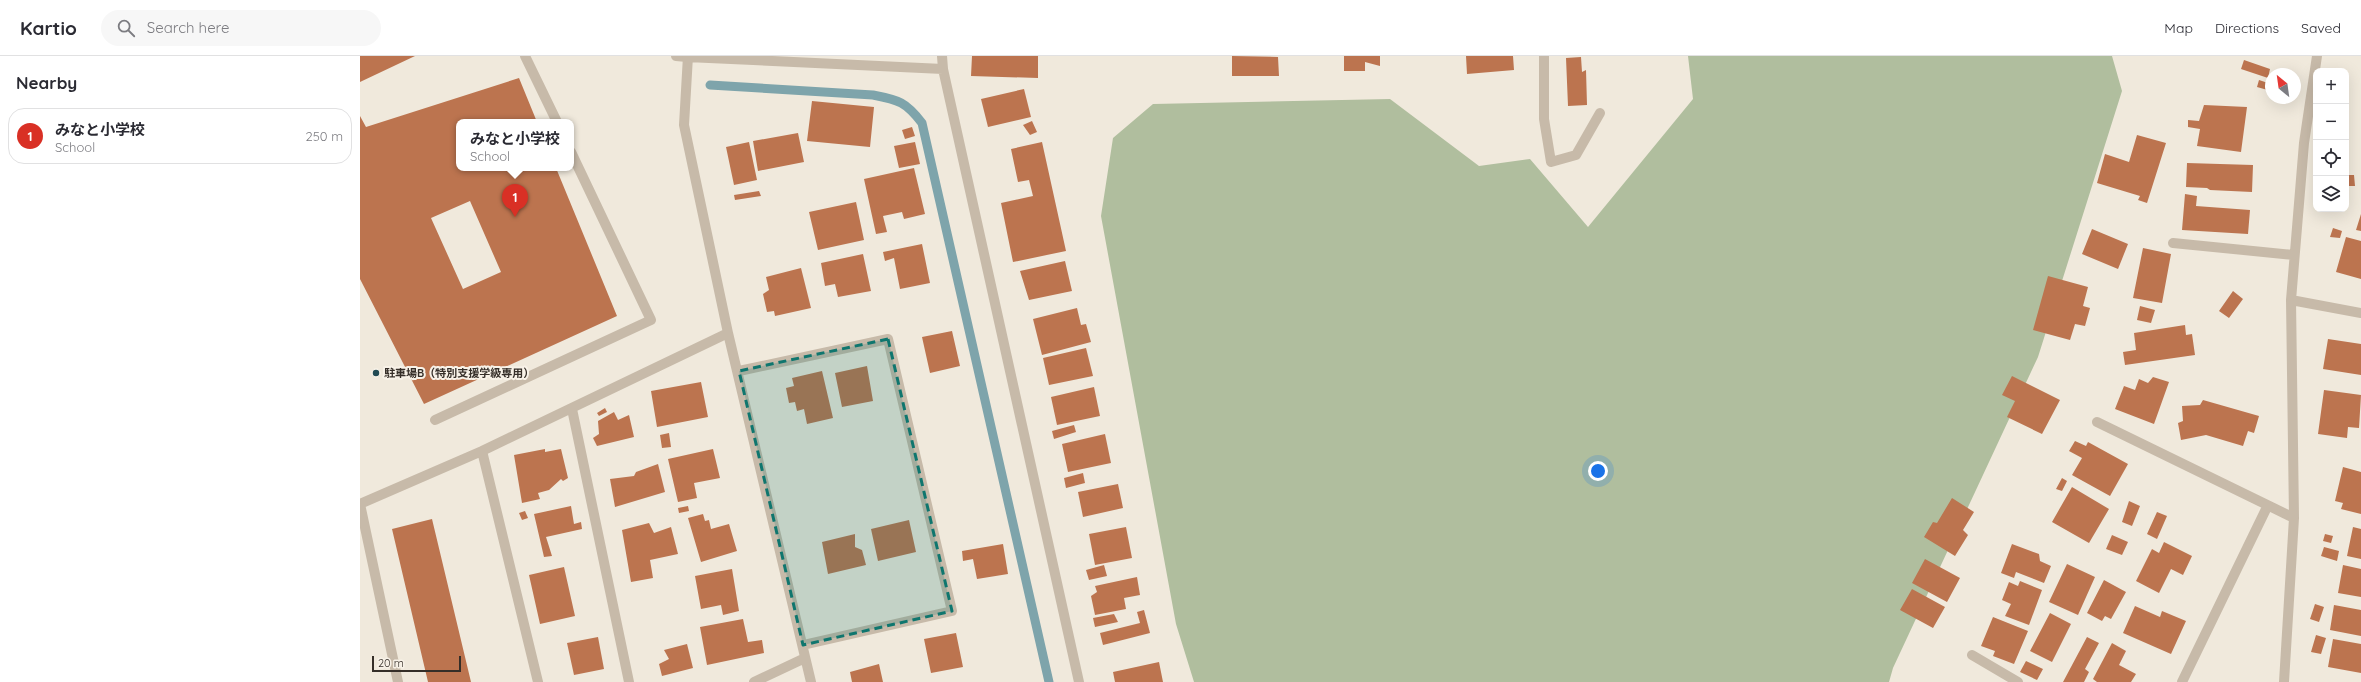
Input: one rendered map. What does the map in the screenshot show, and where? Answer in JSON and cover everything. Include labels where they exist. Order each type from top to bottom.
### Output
[{"type":"street","points":[[525,56],[556,119]]},
{"type":"street","points":[[676,56],[943,69]]},
{"type":"street","points":[[942,56],[943,69],[1079,682]]},
{"type":"street","points":[[1544,56],[1544,119],[1551,162],[1576,155],[1600,113]]},
{"type":"street","points":[[2284,682],[2294,518],[2291,300],[2304,143],[2317,56]]},
{"type":"street","points":[[688,57],[684,125],[728,333],[739,371],[811,682]]},
{"type":"street","points":[[435,420],[651,320],[574,158]]},
{"type":"street","points":[[2172,243],[2294,255]]},
{"type":"street","points":[[2291,300],[2361,313]]},
{"type":"street","points":[[398,682],[360,504],[482,451],[728,333]]},
{"type":"street","points":[[739,371],[888,339],[952,611],[803,645]]},
{"type":"street","points":[[572,409],[629,682]]},
{"type":"street","points":[[2097,422],[2267,507],[2294,518]]},
{"type":"street","points":[[482,451],[538,682]]},
{"type":"street","points":[[2182,682],[2267,507]]},
{"type":"street","points":[[1972,655],[2018,682]]},
{"type":"street","points":[[754,682],[805,658]]},
{"type":"highlighted area","points":[[888,339],[952,611],[803,645],[739,371]]},
{"type":"green space","points":[[1688,56],[2112,56],[2122,91],[2038,357],[1893,668],[1889,682],[1194,682],[1176,624],[1101,216],[1113,138],[1153,104],[1390,99],[1479,166],[1530,159],[1588,227],[1693,99]]},
{"type":"building","points":[[360,56],[415,56],[360,82]]},
{"type":"building","points":[[972,56],[1038,56],[1038,78],[971,76]]},
{"type":"building","points":[[1232,56],[1278,57],[1279,76],[1232,76]]},
{"type":"building","points":[[1344,56],[1380,56],[1380,66],[1365,62],[1365,71],[1344,71]]},
{"type":"building","points":[[1466,56],[1513,56],[1514,70],[1467,74]]},
{"type":"building","points":[[1581,57],[1582,72],[1586,70],[1587,105],[1568,106],[1566,58]]},
{"type":"building","points":[[2244,60],[2267,68],[2265,68],[2265,77],[2241,69]]},
{"type":"building","points":[[519,78],[536,119],[456,119],[456,171],[557,171],[617,316],[424,404],[360,279],[360,116],[366,127]],"holes":[[[470,201],[501,272],[463,289],[431,218]]]},
{"type":"building","points":[[2259,80],[2265,82],[2265,89],[2257,87]]},
{"type":"building","points":[[1024,89],[1031,117],[988,127],[981,99]]},
{"type":"building","points":[[812,101],[874,107],[870,147],[807,141]]},
{"type":"building","points":[[2204,105],[2247,107],[2241,152],[2197,146],[2200,129],[2188,127],[2188,120],[2199,121]]},
{"type":"building","points":[[1032,121],[1037,132],[1030,135],[1023,125]]},
{"type":"building","points":[[912,127],[915,136],[905,139],[902,130]]},
{"type":"building","points":[[798,133],[804,162],[758,171],[753,141]]},
{"type":"building","points":[[2137,135],[2166,143],[2147,203],[2138,200],[2140,196],[2097,183],[2105,154],[2129,162]]},
{"type":"building","points":[[749,142],[757,180],[734,185],[726,147]]},
{"type":"building","points":[[915,142],[920,164],[899,168],[894,146]]},
{"type":"building","points":[[1042,142],[1066,251],[1013,262],[1001,203],[1033,196],[1029,180],[1018,182],[1011,149]]},
{"type":"building","points":[[2187,163],[2253,165],[2252,192],[2186,187]]},
{"type":"building","points":[[914,168],[925,214],[904,219],[902,212],[883,216],[887,232],[876,234],[864,179]]},
{"type":"building","points":[[2349,175],[2354,175],[2355,186],[2349,186]]},
{"type":"building","points":[[759,191],[761,196],[735,200],[734,195]]},
{"type":"building","points":[[2185,194],[2197,196],[2196,206],[2250,210],[2248,234],[2182,230]]},
{"type":"building","points":[[856,202],[864,240],[818,250],[809,212]]},
{"type":"building","points":[[2361,214],[2361,231],[2356,230]]},
{"type":"building","points":[[2333,228],[2342,231],[2340,238],[2330,237]]},
{"type":"building","points":[[2092,229],[2128,244],[2118,269],[2082,254]]},
{"type":"building","points":[[2346,237],[2361,241],[2361,279],[2336,272]]},
{"type":"building","points":[[922,244],[930,283],[900,289],[894,258],[885,261],[883,252]]},
{"type":"building","points":[[2143,248],[2171,254],[2162,303],[2133,298]]},
{"type":"building","points":[[863,254],[871,291],[838,297],[835,284],[825,286],[821,263]]},
{"type":"building","points":[[1065,261],[1072,291],[1029,300],[1020,271]]},
{"type":"building","points":[[801,268],[811,308],[775,316],[774,311],[767,312],[763,294],[769,290],[766,277]]},
{"type":"building","points":[[2048,276],[2088,287],[2083,306],[2090,308],[2085,326],[2075,324],[2070,340],[2033,330]]},
{"type":"building","points":[[2233,291],[2243,299],[2229,318],[2219,311]]},
{"type":"building","points":[[2140,306],[2155,310],[2151,323],[2137,320]]},
{"type":"building","points":[[1077,308],[1081,325],[1086,324],[1091,342],[1042,355],[1033,319]]},
{"type":"building","points":[[2185,325],[2186,335],[2192,334],[2195,355],[2125,365],[2123,352],[2136,350],[2134,333]]},
{"type":"building","points":[[952,331],[960,366],[930,373],[922,337]]},
{"type":"building","points":[[2328,339],[2361,344],[2361,375],[2323,369]]},
{"type":"building","points":[[1086,348],[1093,376],[1049,385],[1043,358]]},
{"type":"building","points":[[867,366],[873,401],[842,407],[835,373]]},
{"type":"building","points":[[822,371],[833,418],[807,424],[804,409],[797,411],[795,402],[789,403],[786,388],[794,386],[792,378]]},
{"type":"building","points":[[2012,376],[2060,400],[2042,434],[2007,417],[2015,401],[2002,395]]},
{"type":"building","points":[[2153,377],[2169,382],[2154,424],[2115,409],[2124,386],[2135,390],[2139,379],[2148,383]]},
{"type":"building","points":[[701,382],[708,417],[657,427],[651,391]]},
{"type":"building","points":[[1094,387],[1100,416],[1057,425],[1051,397]]},
{"type":"building","points":[[2324,390],[2361,395],[2359,428],[2348,427],[2347,438],[2318,434]]},
{"type":"building","points":[[2203,400],[2259,416],[2254,433],[2248,431],[2243,446],[2206,435],[2181,440],[2178,423],[2183,421],[2182,406],[2200,405]]},
{"type":"building","points":[[605,408],[607,412],[599,416],[597,413]]},
{"type":"building","points":[[614,412],[618,420],[629,415],[634,437],[597,446],[593,438],[599,434],[598,421]]},
{"type":"building","points":[[1074,425],[1076,432],[1054,439],[1052,431]]},
{"type":"building","points":[[669,433],[671,447],[662,448],[660,435]]},
{"type":"building","points":[[1105,434],[1111,463],[1068,472],[1062,444]]},
{"type":"building","points":[[2075,441],[2086,446],[2088,442],[2128,464],[2110,496],[2072,475],[2082,458],[2069,451]]},
{"type":"building","points":[[545,449],[545,452],[561,449],[568,478],[563,481],[561,479],[549,490],[538,493],[540,499],[522,503],[514,455]]},
{"type":"building","points":[[713,449],[720,478],[694,483],[697,498],[678,502],[668,459]]},
{"type":"building","points":[[658,464],[665,492],[615,507],[610,479],[634,476],[636,472]]},
{"type":"building","points":[[2343,467],[2361,472],[2361,514],[2341,509],[2343,503],[2335,501]]},
{"type":"building","points":[[1083,473],[1085,483],[1066,488],[1064,478]]},
{"type":"building","points":[[2062,478],[2067,481],[2062,491],[2056,489]]},
{"type":"building","points":[[1118,484],[1123,508],[1083,517],[1078,492]]},
{"type":"building","points":[[2072,487],[2109,509],[2089,543],[2052,522]]},
{"type":"building","points":[[1952,498],[1974,512],[1963,530],[1968,535],[1955,556],[1924,537],[1933,522],[1937,523]]},
{"type":"building","points":[[2129,501],[2140,506],[2132,526],[2122,522]]},
{"type":"building","points":[[571,506],[574,524],[581,522],[582,529],[546,537],[552,556],[544,557],[534,514]]},
{"type":"building","points":[[688,506],[689,511],[679,513],[678,508]]},
{"type":"building","points":[[525,511],[528,518],[522,520],[519,513]]},
{"type":"building","points":[[2157,512],[2167,516],[2157,539],[2147,534]]},
{"type":"building","points":[[703,514],[705,521],[709,520],[711,529],[729,524],[737,551],[701,562],[688,518]]},
{"type":"building","points":[[432,519],[471,682],[428,682],[392,529]]},
{"type":"building","points":[[909,520],[916,552],[878,561],[871,529]]},
{"type":"building","points":[[649,523],[654,533],[671,527],[678,554],[650,560],[653,578],[631,582],[622,530]]},
{"type":"building","points":[[1126,527],[1132,558],[1095,565],[1089,534]]},
{"type":"building","points":[[2353,527],[2361,529],[2361,559],[2347,556]]},
{"type":"building","points":[[855,534],[855,547],[862,550],[866,565],[828,574],[822,542]]},
{"type":"building","points":[[2325,534],[2333,536],[2331,543],[2323,541]]},
{"type":"building","points":[[2112,535],[2128,542],[2122,555],[2106,549]]},
{"type":"building","points":[[2164,542],[2192,556],[2183,575],[2171,569],[2159,593],[2136,581],[2152,549],[2159,553]]},
{"type":"building","points":[[1003,544],[1008,574],[977,579],[973,559],[963,561],[962,551]]},
{"type":"building","points":[[2012,544],[2039,554],[2040,561],[2051,566],[2044,583],[2016,572],[2014,578],[2001,573]]},
{"type":"building","points":[[2324,547],[2339,551],[2337,561],[2321,556]]},
{"type":"building","points":[[1925,559],[1960,578],[1947,602],[1912,583]]},
{"type":"building","points":[[2067,564],[2095,577],[2078,615],[2049,602]]},
{"type":"building","points":[[1104,565],[1107,576],[1089,580],[1086,570]]},
{"type":"building","points":[[2343,565],[2361,569],[2361,597],[2338,593]]},
{"type":"building","points":[[564,567],[575,616],[540,624],[529,575]]},
{"type":"building","points":[[732,569],[739,611],[723,615],[721,605],[701,609],[695,576]]},
{"type":"building","points":[[1137,577],[1140,595],[1124,598],[1126,609],[1095,615],[1091,596],[1097,592],[1095,586]]},
{"type":"building","points":[[2104,580],[2126,592],[2111,619],[2105,616],[2102,621],[2087,613]]},
{"type":"building","points":[[2020,581],[2042,590],[2029,625],[2005,616],[2011,604],[2002,600],[2009,582],[2018,586]]},
{"type":"building","points":[[1912,589],[1945,607],[1933,628],[1900,610]]},
{"type":"building","points":[[2315,604],[2324,607],[2319,622],[2310,619]]},
{"type":"building","points":[[2334,605],[2361,610],[2361,636],[2330,630]]},
{"type":"building","points":[[2135,606],[2160,617],[2162,611],[2186,621],[2171,654],[2123,633]]},
{"type":"building","points":[[1144,610],[1150,633],[1103,645],[1100,633],[1140,623],[1137,612]]},
{"type":"building","points":[[2050,613],[2071,624],[2052,662],[2030,651]]},
{"type":"building","points":[[1114,614],[1118,622],[1095,627],[1093,618]]},
{"type":"building","points":[[1993,617],[2028,631],[2014,664],[1993,656],[1995,651],[1981,646]]},
{"type":"building","points":[[743,619],[748,642],[762,640],[764,653],[707,665],[700,627]]},
{"type":"building","points":[[956,633],[963,667],[931,673],[924,639]]},
{"type":"building","points":[[2316,635],[2326,638],[2321,654],[2311,652]]},
{"type":"building","points":[[598,637],[604,669],[574,675],[567,643]]},
{"type":"building","points":[[2087,637],[2099,643],[2085,669],[2089,672],[2084,682],[2063,682]]},
{"type":"building","points":[[2333,639],[2361,644],[2361,673],[2328,667]]},
{"type":"building","points":[[2112,643],[2126,651],[2119,665],[2136,674],[2131,682],[2097,682],[2093,679]]},
{"type":"building","points":[[687,644],[693,668],[662,676],[659,664],[669,659],[664,650]]},
{"type":"building","points":[[2026,661],[2043,669],[2037,680],[2020,672]]},
{"type":"building","points":[[1159,662],[1163,682],[1115,682],[1113,672]]},
{"type":"building","points":[[879,664],[883,682],[852,682],[850,672]]},
{"type":"waterway","points":[[710,85],[873,95],[901,103],[911,110],[922,123],[1049,682]]},
{"type":"place","name":"みなと小学校","points":[[515,217]]},
{"type":"place","name":"駐車場B（特別支援学級専用）","points":[[376,373]]}]
